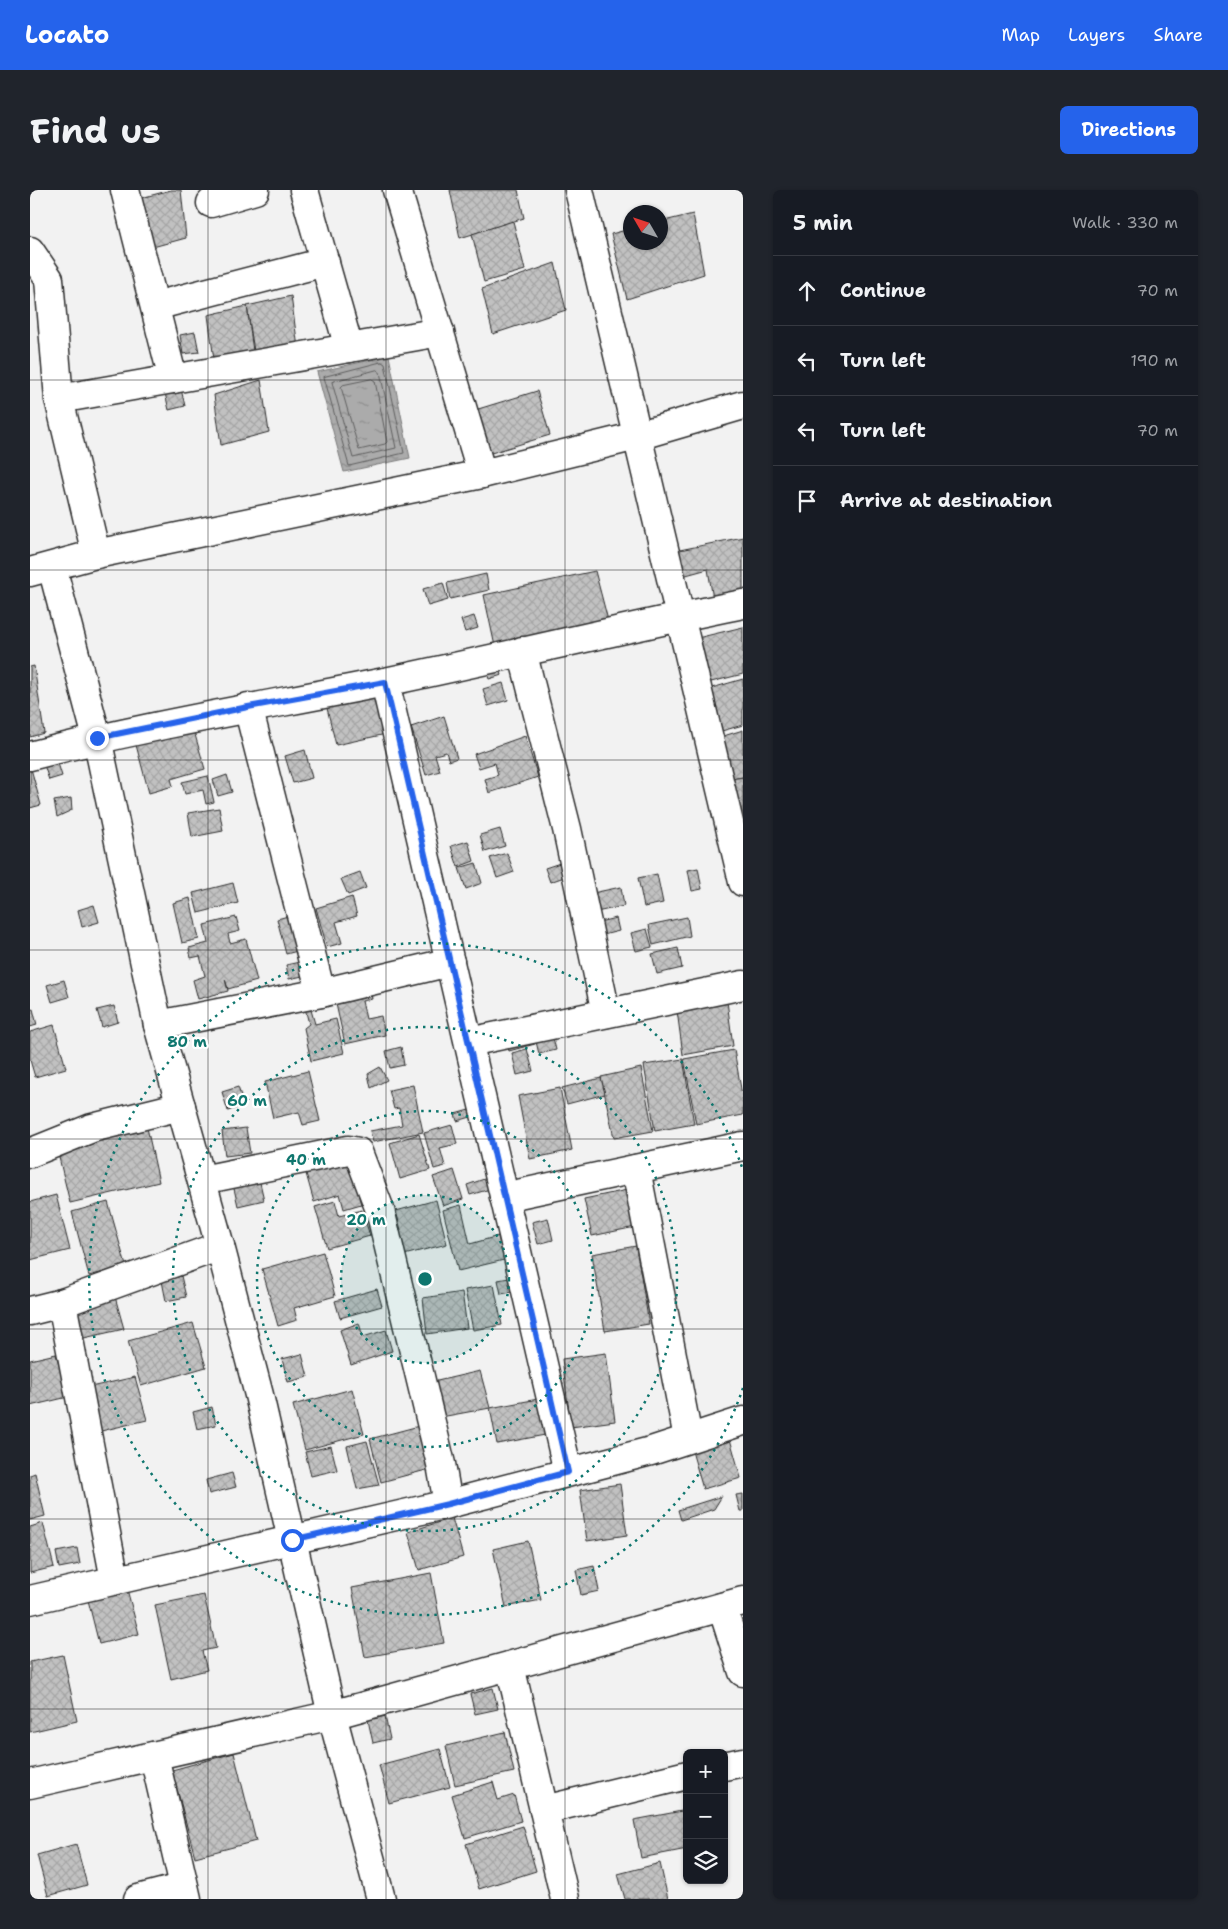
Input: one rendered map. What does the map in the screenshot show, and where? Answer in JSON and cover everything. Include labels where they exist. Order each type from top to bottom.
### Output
[{"type":"street","points":[[125,190],[174,379]]},
{"type":"street","points":[[211,203],[255,190]]},
{"type":"street","points":[[304,190],[349,348]]},
{"type":"street","points":[[397,190],[482,474]]},
{"type":"street","points":[[579,190],[743,882]]},
{"type":"street","points":[[30,251],[49,279],[59,399],[96,554]]},
{"type":"street","points":[[155,306],[325,262]]},
{"type":"street","points":[[59,399],[440,332]]},
{"type":"street","points":[[381,1899],[332,1715],[259,1395],[220,1246],[158,1024],[97,738],[41,570],[96,554],[482,474],[637,436],[743,405]]},
{"type":"street","points":[[30,756],[97,738],[248,707],[385,682],[743,604]]},
{"type":"street","points":[[522,651],[568,830],[606,1013]]},
{"type":"street","points":[[385,682],[568,1472]]},
{"type":"street","points":[[248,707],[321,993]]},
{"type":"street","points":[[158,1024],[321,993],[450,962]]},
{"type":"street","points":[[469,1042],[743,985]]},
{"type":"street","points":[[30,1153],[92,1128],[181,1106]]},
{"type":"street","points":[[504,1197],[743,1146]]},
{"type":"street","points":[[202,1180],[348,1150],[358,1152],[380,1210],[441,1464],[448,1504]]},
{"type":"street","points":[[636,1169],[688,1438]]},
{"type":"street","points":[[30,1312],[62,1303],[220,1246]]},
{"type":"street","points":[[62,1303],[114,1580]]},
{"type":"street","points":[[30,1600],[448,1504],[651,1451],[743,1421]]},
{"type":"street","points":[[30,1784],[332,1715],[733,1604],[743,1672]]},
{"type":"street","points":[[510,1666],[565,1899]]},
{"type":"street","points":[[138,1899],[186,1893],[154,1756]]},
{"type":"street","points":[[728,1765],[743,1762]]},
{"type":"street","points":[[544,1810],[683,1776]]},
{"type":"water","points":[[389,356],[410,458],[344,472],[317,372]]},
{"type":"building","points":[[171,190],[181,190],[186,238],[149,248],[141,198]]},
{"type":"building","points":[[450,190],[518,190],[524,218],[460,238]]},
{"type":"building","points":[[693,214],[704,274],[627,299],[611,234],[623,231],[623,250],[668,250],[668,220]]},
{"type":"building","points":[[513,221],[525,270],[484,282],[472,234]]},
{"type":"building","points":[[555,263],[566,310],[493,334],[482,289]]},
{"type":"building","points":[[291,296],[298,348],[255,358],[247,306]]},
{"type":"building","points":[[247,306],[253,351],[214,360],[208,315]]},
{"type":"building","points":[[195,332],[199,352],[183,354],[180,335]]},
{"type":"building","points":[[261,380],[269,432],[221,445],[214,395]]},
{"type":"building","points":[[180,385],[185,406],[169,410],[164,389]]},
{"type":"building","points":[[537,391],[550,435],[488,454],[475,410]]},
{"type":"building","points":[[743,537],[743,597],[714,605],[708,569],[675,578],[670,552]]},
{"type":"building","points":[[595,571],[610,628],[496,651],[484,595]]},
{"type":"building","points":[[486,574],[489,590],[450,599],[447,583]]},
{"type":"building","points":[[443,583],[448,600],[428,606],[423,589]]},
{"type":"building","points":[[474,616],[478,628],[465,632],[461,620]]},
{"type":"building","points":[[743,627],[743,674],[703,684],[689,640]]},
{"type":"building","points":[[498,664],[502,675],[489,679],[485,668]]},
{"type":"building","points":[[34,666],[44,733],[30,737],[30,667]]},
{"type":"building","points":[[743,679],[743,725],[718,732],[705,690]]},
{"type":"building","points":[[503,683],[508,700],[488,706],[483,689]]},
{"type":"building","points":[[377,693],[386,734],[336,745],[326,704]]},
{"type":"building","points":[[444,716],[457,758],[449,761],[446,752],[435,755],[440,771],[426,775],[411,727]]},
{"type":"building","points":[[193,728],[205,769],[171,779],[173,786],[149,793],[136,745]]},
{"type":"building","points":[[743,730],[743,777],[725,780],[717,738]]},
{"type":"building","points":[[525,736],[538,777],[489,793],[485,779],[498,775],[495,763],[479,768],[474,754]]},
{"type":"building","points":[[305,750],[312,778],[293,783],[285,756]]},
{"type":"building","points":[[57,760],[62,776],[49,780],[44,765]]},
{"type":"building","points":[[30,765],[41,805],[30,808]]},
{"type":"building","points":[[227,775],[232,792],[218,796],[213,780]]},
{"type":"building","points":[[208,776],[214,802],[206,804],[203,790],[185,794],[182,782]]},
{"type":"building","points":[[743,777],[743,833],[725,780]]},
{"type":"building","points":[[71,798],[72,810],[57,817],[54,801]]},
{"type":"building","points":[[219,808],[223,831],[192,837],[188,813]]},
{"type":"building","points":[[500,829],[505,846],[485,852],[480,835]]},
{"type":"building","points":[[468,841],[474,861],[458,867],[451,846]]},
{"type":"building","points":[[507,853],[514,872],[497,878],[490,858]]},
{"type":"building","points":[[563,862],[567,876],[550,882],[545,868]]},
{"type":"building","points":[[476,863],[482,883],[466,889],[459,868]]},
{"type":"building","points":[[698,868],[702,889],[692,891],[688,870]]},
{"type":"building","points":[[360,872],[366,888],[348,895],[341,879]]},
{"type":"building","points":[[657,874],[663,903],[644,907],[638,878]]},
{"type":"building","points":[[233,883],[238,903],[198,913],[193,893]]},
{"type":"building","points":[[621,887],[624,906],[587,914],[583,895]]},
{"type":"building","points":[[352,897],[357,916],[336,922],[342,943],[327,947],[316,908]]},
{"type":"building","points":[[190,898],[199,939],[182,943],[173,903]]},
{"type":"building","points":[[94,905],[99,922],[82,927],[78,910]]},
{"type":"building","points":[[292,915],[301,950],[286,954],[277,919]]},
{"type":"building","points":[[236,917],[240,931],[228,934],[230,943],[246,939],[257,981],[228,989],[225,979],[228,991],[198,999],[193,980],[205,976],[200,956],[191,958],[189,948],[208,943],[204,925]]},
{"type":"building","points":[[687,917],[690,936],[653,945],[649,925]]},
{"type":"building","points":[[616,918],[619,931],[603,935],[599,922]]},
{"type":"building","points":[[647,929],[652,947],[636,951],[631,933]]},
{"type":"building","points":[[678,948],[682,968],[657,974],[652,954]]},
{"type":"building","points":[[304,961],[307,975],[289,979],[286,965]]},
{"type":"building","points":[[64,980],[69,997],[52,1002],[47,985]]},
{"type":"building","points":[[367,983],[369,983],[372,999],[362,1001],[366,1019],[381,1016],[385,1035],[345,1044],[336,1004],[311,1010],[315,1024],[336,1019],[344,1053],[311,1061],[304,1028],[309,1024],[303,1000],[347,989],[350,1001],[370,996]]},
{"type":"building","points":[[726,994],[733,1046],[683,1055],[676,1003]]},
{"type":"building","points":[[114,1006],[118,1022],[102,1027],[97,1010]]},
{"type":"building","points":[[33,1009],[37,1025],[30,1027],[30,1010]]},
{"type":"building","points":[[54,1025],[66,1068],[35,1077],[30,1060],[30,1032]]},
{"type":"building","points":[[550,1025],[556,1050],[539,1054],[533,1029]]},
{"type":"building","points":[[531,1031],[535,1044],[509,1051],[505,1039]]},
{"type":"building","points":[[401,1047],[404,1065],[390,1068],[386,1051]]},
{"type":"building","points":[[527,1049],[533,1071],[517,1075],[512,1053]]},
{"type":"building","points":[[734,1050],[743,1100],[743,1115],[696,1124],[684,1059]]},
{"type":"building","points":[[683,1059],[694,1124],[655,1131],[644,1065]]},
{"type":"building","points":[[380,1067],[387,1080],[371,1088],[368,1074]]},
{"type":"building","points":[[641,1068],[653,1131],[614,1138],[601,1077]]},
{"type":"building","points":[[308,1071],[320,1121],[303,1125],[299,1112],[273,1118],[265,1082]]},
{"type":"building","points":[[601,1078],[605,1094],[567,1104],[562,1088]]},
{"type":"building","points":[[413,1085],[423,1132],[373,1142],[370,1131],[402,1125],[399,1108],[394,1109],[389,1090]]},
{"type":"building","points":[[238,1087],[244,1105],[228,1111],[222,1092]]},
{"type":"building","points":[[560,1088],[572,1150],[530,1159],[518,1096]]},
{"type":"building","points":[[469,1110],[471,1117],[457,1121],[455,1114]]},
{"type":"building","points":[[146,1123],[159,1182],[70,1203],[56,1145]]},
{"type":"building","points":[[452,1125],[457,1144],[440,1148],[445,1166],[434,1169],[424,1133]]},
{"type":"building","points":[[246,1128],[250,1153],[225,1156],[222,1131]]},
{"type":"building","points":[[419,1134],[430,1170],[400,1179],[390,1143]]},
{"type":"building","points":[[348,1157],[361,1204],[344,1209],[340,1194],[314,1202],[305,1170]]},
{"type":"building","points":[[454,1170],[463,1199],[443,1206],[433,1177]]},
{"type":"building","points":[[258,1174],[264,1200],[238,1206],[232,1180]]},
{"type":"building","points":[[487,1178],[490,1189],[470,1195],[467,1185]]},
{"type":"building","points":[[632,1189],[640,1226],[592,1236],[584,1199]]},
{"type":"building","points":[[56,1195],[70,1250],[30,1260],[30,1202]]},
{"type":"building","points":[[436,1200],[447,1244],[400,1256],[394,1232],[401,1230],[396,1211]]},
{"type":"building","points":[[335,1201],[339,1216],[362,1210],[370,1236],[327,1248],[315,1207]]},
{"type":"building","points":[[108,1202],[126,1266],[89,1276],[72,1212]]},
{"type":"building","points":[[461,1205],[470,1244],[498,1236],[504,1260],[458,1271],[443,1210]]},
{"type":"building","points":[[548,1218],[553,1240],[538,1244],[532,1222]]},
{"type":"building","points":[[636,1246],[649,1324],[605,1331],[592,1254]]},
{"type":"building","points":[[323,1252],[335,1296],[294,1308],[297,1320],[278,1326],[262,1269]]},
{"type":"building","points":[[181,1276],[186,1297],[166,1301],[162,1281]]},
{"type":"building","points":[[509,1278],[512,1292],[501,1294],[498,1280]]},
{"type":"building","points":[[494,1285],[502,1325],[473,1330],[465,1290]]},
{"type":"building","points":[[112,1286],[124,1329],[75,1340],[64,1296]]},
{"type":"building","points":[[377,1289],[382,1306],[340,1318],[335,1301]]},
{"type":"building","points":[[462,1292],[467,1328],[427,1334],[423,1298]]},
{"type":"building","points":[[193,1323],[206,1367],[141,1386],[128,1341]]},
{"type":"building","points":[[359,1323],[363,1337],[386,1330],[392,1351],[351,1365],[340,1330]]},
{"type":"building","points":[[606,1353],[615,1421],[571,1427],[562,1359]]},
{"type":"building","points":[[56,1354],[68,1397],[30,1406],[30,1360]]},
{"type":"building","points":[[302,1354],[308,1377],[288,1382],[282,1359]]},
{"type":"building","points":[[480,1371],[490,1408],[441,1417],[433,1382]]},
{"type":"building","points":[[135,1377],[147,1420],[97,1432],[86,1388]]},
{"type":"building","points":[[352,1389],[364,1434],[305,1450],[293,1405]]},
{"type":"building","points":[[538,1399],[545,1435],[497,1444],[490,1408]]},
{"type":"building","points":[[212,1407],[216,1425],[197,1429],[193,1412]]},
{"type":"building","points":[[419,1426],[430,1469],[381,1482],[370,1439]]},
{"type":"building","points":[[730,1439],[741,1478],[703,1489],[692,1451]]},
{"type":"building","points":[[367,1441],[379,1485],[357,1489],[347,1446]]},
{"type":"building","points":[[331,1446],[337,1470],[311,1476],[305,1452]]},
{"type":"building","points":[[35,1473],[45,1516],[30,1520],[30,1475]]},
{"type":"building","points":[[232,1473],[236,1487],[209,1494],[206,1480]]},
{"type":"building","points":[[620,1484],[627,1535],[587,1541],[580,1490]]},
{"type":"building","points":[[743,1494],[743,1511],[740,1511],[736,1495]]},
{"type":"building","points":[[722,1496],[714,1509],[681,1520],[678,1510]]},
{"type":"building","points":[[452,1518],[463,1557],[419,1570],[408,1532]]},
{"type":"building","points":[[43,1523],[54,1567],[30,1573],[30,1527]]},
{"type":"building","points":[[528,1541],[541,1600],[506,1607],[493,1549]]},
{"type":"building","points":[[77,1548],[80,1564],[59,1568],[56,1552]]},
{"type":"building","points":[[594,1566],[599,1591],[581,1595],[576,1570]]},
{"type":"building","points":[[431,1573],[444,1643],[365,1657],[352,1588]]},
{"type":"building","points":[[125,1582],[139,1634],[99,1644],[86,1592]]},
{"type":"building","points":[[204,1595],[216,1648],[202,1651],[207,1670],[171,1679],[155,1605]]},
{"type":"building","points":[[63,1655],[77,1721],[30,1732],[30,1662]]},
{"type":"building","points":[[493,1688],[498,1709],[475,1714],[470,1694]]},
{"type":"building","points":[[385,1716],[390,1739],[373,1743],[368,1720]]},
{"type":"building","points":[[505,1732],[514,1772],[455,1785],[446,1746]]},
{"type":"building","points":[[440,1749],[450,1787],[389,1803],[379,1765]]},
{"type":"building","points":[[234,1753],[256,1841],[195,1857],[172,1770]]},
{"type":"building","points":[[493,1782],[498,1800],[514,1795],[521,1821],[465,1838],[452,1795]]},
{"type":"building","points":[[683,1811],[683,1850],[641,1858],[634,1820]]},
{"type":"building","points":[[523,1826],[536,1871],[479,1889],[466,1844]]},
{"type":"building","points":[[76,1844],[87,1885],[48,1896],[37,1855]]},
{"type":"building","points":[[660,1863],[668,1899],[625,1899],[618,1874]]},
{"type":"route","points":[[97,738],[248,707],[385,682],[568,1472],[448,1504],[292,1540]]}]
